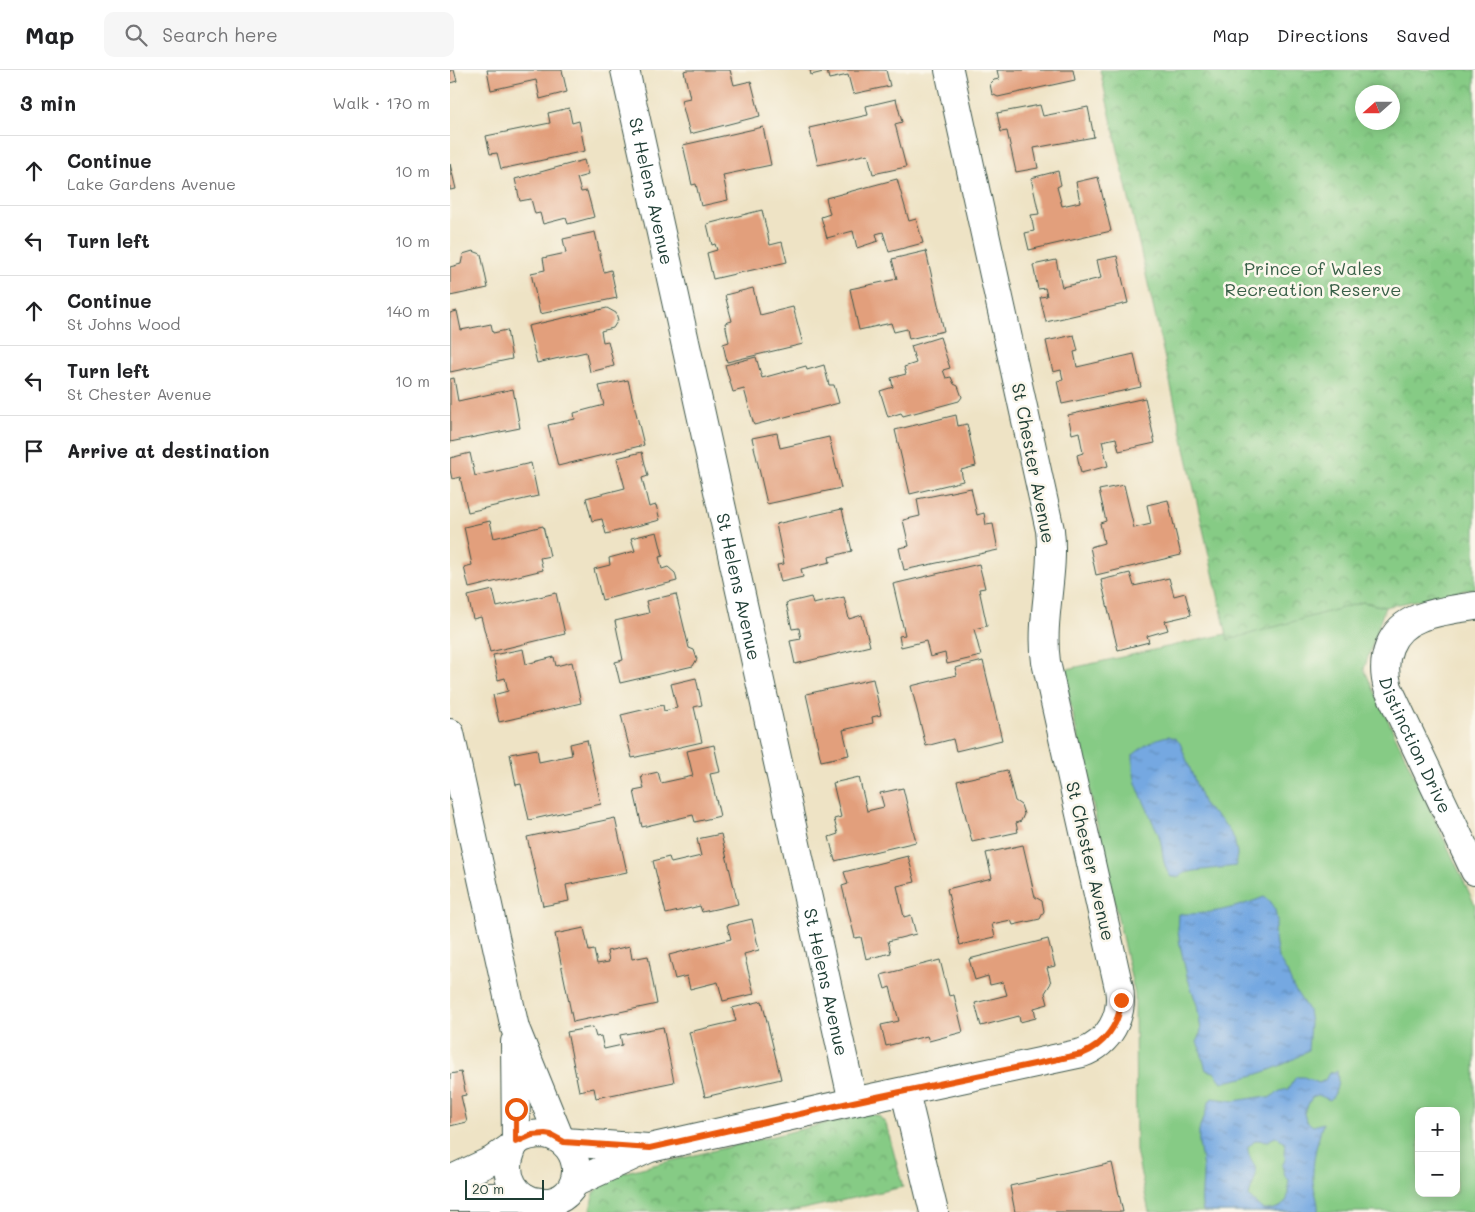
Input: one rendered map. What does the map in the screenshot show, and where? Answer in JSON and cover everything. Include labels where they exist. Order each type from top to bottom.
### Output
[{"type":"street","name":"St Helens Avenue","points":[[625,70],[853,1102]]},
{"type":"street","name":"St Chester Avenue","points":[[905,1092],[1082,1054],[1094,1047],[1109,1032],[1119,1013],[1120,995],[1045,653],[1044,621],[1052,562],[1050,530],[949,70]]},
{"type":"street","name":"Distinction Drive","points":[[1475,606],[1419,618],[1406,625],[1391,642],[1385,658],[1385,675],[1388,688],[1475,871]]},
{"type":"street","points":[[450,734],[515,1028],[562,1141],[572,1153],[576,1165],[576,1177],[573,1184],[566,1194],[556,1201],[529,1202],[450,1196]]},
{"type":"street","points":[[515,1028],[515,1144],[508,1162],[508,1175],[514,1188],[529,1202]]},
{"type":"street","points":[[573,1184],[650,1148],[905,1092],[934,1212]]},
{"type":"street","points":[[450,1180],[493,1160],[526,1137],[538,1134],[551,1135],[562,1141],[650,1148]]},
{"type":"street","points":[[573,1184],[576,1212]]},
{"type":"street","points":[[928,1184],[941,1212]]},
{"type":"green space","name":"Prince of Wales Recreation Reserve","points":[[1100,70],[1475,70],[1475,588],[1385,607],[1363,602],[1228,640]]},
{"type":"green space","points":[[1363,602],[1385,607],[1364,669],[1475,905],[1475,1212],[1149,1212],[1136,1151],[1135,995],[1063,670]]},
{"type":"green space","points":[[868,1113],[879,1116],[886,1124],[903,1187],[790,1212],[591,1212],[592,1198],[595,1193],[601,1185],[617,1174]]},
{"type":"water","points":[[1169,736],[1180,743],[1205,807],[1222,821],[1234,838],[1237,853],[1236,866],[1194,871],[1177,877],[1171,877],[1168,872],[1164,862],[1161,841],[1136,783],[1133,770],[1133,755],[1154,741]]},
{"type":"water","points":[[1264,897],[1271,902],[1275,910],[1277,921],[1274,931],[1278,958],[1308,1010],[1310,1023],[1308,1050],[1289,1062],[1267,1071],[1222,1082],[1214,1072],[1206,1070],[1197,1042],[1201,1030],[1197,1005],[1187,976],[1180,945],[1178,930],[1179,914],[1222,910]]},
{"type":"water","points":[[1337,1071],[1338,1075],[1338,1083],[1334,1094],[1330,1100],[1318,1095],[1312,1097],[1304,1113],[1306,1121],[1313,1126],[1323,1123],[1313,1166],[1313,1181],[1318,1212],[1203,1212],[1203,1173],[1199,1132],[1208,1104],[1212,1098],[1234,1101],[1260,1097],[1269,1098],[1280,1091],[1288,1089],[1296,1077],[1304,1077],[1319,1083],[1325,1080],[1329,1073]],"holes":[[[1278,1137],[1285,1143],[1284,1154],[1286,1158],[1282,1166],[1285,1176],[1289,1180],[1287,1198],[1286,1202],[1280,1207],[1263,1210],[1249,1197],[1256,1170],[1248,1147],[1256,1140],[1268,1141]]]},
{"type":"building","points":[[450,70],[454,70],[457,81],[450,83]]},
{"type":"building","points":[[487,70],[562,70],[567,92],[540,99],[536,80],[491,90]]},
{"type":"building","points":[[730,70],[734,85],[751,81],[760,116],[690,134],[681,100],[690,98],[684,71]]},
{"type":"building","points":[[810,70],[886,70],[890,86],[853,94],[848,75],[829,79],[827,71],[811,75]]},
{"type":"building","points":[[997,70],[1073,70],[1075,80],[998,97],[992,94],[990,84],[994,80],[999,79]]},
{"type":"building","points":[[896,99],[902,122],[895,124],[906,167],[873,174],[868,154],[818,165],[809,128],[868,115],[866,106]]},
{"type":"building","points":[[1040,105],[1043,116],[1088,107],[1094,137],[1034,148],[1038,168],[1016,172],[1007,131],[1001,132],[997,113]]},
{"type":"building","points":[[569,108],[572,123],[579,121],[585,151],[501,169],[497,153],[490,154],[486,136],[550,123],[548,113]]},
{"type":"building","points":[[763,127],[771,165],[723,175],[728,200],[701,206],[696,184],[692,185],[683,145]]},
{"type":"building","points":[[584,160],[588,175],[577,178],[581,192],[587,191],[594,217],[568,224],[566,218],[543,224],[540,213],[535,214],[531,199],[520,201],[515,179]]},
{"type":"building","points":[[450,164],[456,189],[450,190]]},
{"type":"building","points":[[1058,171],[1061,185],[1057,187],[1062,206],[1080,202],[1076,182],[1098,177],[1111,231],[1029,250],[1025,233],[1034,231],[1031,215],[1039,214],[1031,178]]},
{"type":"building","points":[[897,179],[909,221],[916,219],[923,243],[889,252],[883,232],[876,234],[878,241],[857,248],[853,231],[827,238],[821,217],[830,214],[826,198]]},
{"type":"building","points":[[762,210],[770,245],[782,242],[787,262],[713,279],[707,253],[717,250],[715,244],[712,245],[707,224]]},
{"type":"building","points":[[595,232],[604,272],[611,270],[617,298],[540,314],[531,273],[545,270],[543,258],[566,253],[563,239]]},
{"type":"building","points":[[473,251],[481,254],[488,288],[450,296],[450,267],[461,264],[463,254]]},
{"type":"building","points":[[926,251],[944,331],[909,339],[907,329],[894,332],[891,323],[859,330],[850,289],[897,279],[892,259]]},
{"type":"building","points":[[1117,256],[1128,303],[1046,322],[1040,297],[1047,296],[1045,288],[1038,289],[1033,265],[1056,260],[1062,287],[1101,278],[1097,260]]},
{"type":"building","points":[[753,288],[760,315],[793,307],[803,344],[727,362],[723,344],[729,342],[725,323],[732,321],[725,295]]},
{"type":"building","points":[[607,308],[616,313],[618,320],[613,328],[601,331],[603,342],[608,341],[614,366],[590,372],[586,352],[537,363],[528,326]]},
{"type":"building","points":[[457,311],[461,330],[491,324],[493,333],[507,330],[512,359],[450,372],[450,313]]},
{"type":"building","points":[[1074,335],[1078,351],[1074,352],[1077,367],[1134,354],[1141,387],[1062,404],[1057,381],[1063,380],[1061,370],[1053,372],[1046,341]]},
{"type":"building","points":[[940,337],[950,368],[943,370],[946,378],[951,377],[954,384],[958,386],[962,397],[959,401],[903,416],[901,413],[888,417],[880,391],[893,387],[891,378],[906,374],[904,367],[916,363],[911,346]]},
{"type":"building","points":[[756,357],[762,378],[806,366],[807,370],[824,365],[829,385],[834,385],[839,403],[754,425],[744,389],[733,392],[725,365]]},
{"type":"building","points":[[454,378],[458,401],[513,389],[520,428],[450,442],[450,379]]},
{"type":"building","points":[[628,380],[644,445],[558,466],[548,425],[575,419],[574,413],[604,405],[599,386]]},
{"type":"building","points":[[1145,398],[1155,443],[1119,451],[1116,438],[1102,441],[1108,466],[1081,473],[1077,455],[1083,453],[1079,432],[1072,434],[1068,415]]},
{"type":"building","points":[[956,415],[958,426],[967,424],[976,466],[961,470],[963,481],[910,494],[895,430]]},
{"type":"building","points":[[777,433],[780,448],[829,437],[841,488],[767,504],[752,438]]},
{"type":"building","points":[[642,452],[648,476],[642,478],[649,507],[656,505],[660,520],[606,534],[602,519],[592,521],[586,498],[625,488],[617,458]]},
{"type":"building","points":[[470,453],[475,476],[531,463],[538,496],[468,512],[460,477],[452,479],[450,458]]},
{"type":"building","points":[[1124,485],[1134,528],[1151,524],[1147,505],[1168,500],[1181,555],[1096,575],[1090,547],[1104,543],[1100,523],[1106,521],[1099,490]]},
{"type":"building","points":[[971,488],[977,515],[984,513],[986,525],[993,524],[998,550],[904,570],[899,548],[909,546],[903,520],[920,516],[917,499]]},
{"type":"building","points":[[842,509],[852,551],[829,557],[830,562],[801,569],[803,577],[781,582],[777,565],[784,564],[776,524]]},
{"type":"building","points":[[490,521],[494,538],[543,526],[550,556],[540,558],[543,570],[469,588],[464,567],[472,565],[464,527]]},
{"type":"building","points":[[657,532],[663,556],[659,557],[662,569],[668,567],[675,573],[677,581],[602,600],[594,569],[610,565],[609,558],[635,551],[631,538]]},
{"type":"building","points":[[979,564],[985,588],[979,589],[987,626],[974,629],[981,656],[947,664],[945,653],[930,657],[926,641],[901,647],[899,636],[905,635],[893,584]]},
{"type":"building","points":[[1130,573],[1134,586],[1169,578],[1174,596],[1185,593],[1191,615],[1165,621],[1168,630],[1147,636],[1149,642],[1118,650],[1101,580]]},
{"type":"building","points":[[493,590],[497,607],[556,593],[565,634],[490,652],[481,617],[473,619],[468,596]]},
{"type":"building","points":[[676,594],[689,648],[694,650],[697,659],[693,666],[620,683],[615,662],[623,660],[615,621],[649,613],[646,601]]},
{"type":"building","points":[[811,597],[813,604],[844,597],[849,619],[862,615],[870,646],[795,664],[790,641],[801,639],[799,628],[792,629],[786,603]]},
{"type":"building","points":[[523,649],[526,664],[554,657],[556,666],[572,662],[581,703],[499,722],[493,695],[508,691],[505,678],[498,680],[493,655]]},
{"type":"building","points":[[983,661],[1002,740],[956,751],[953,739],[926,746],[911,686],[957,675],[955,668]]},
{"type":"building","points":[[696,678],[702,705],[694,707],[702,742],[632,758],[621,715],[663,705],[664,711],[677,708],[671,684]]},
{"type":"building","points":[[873,679],[881,715],[872,717],[873,723],[843,730],[849,755],[821,761],[806,694]]},
{"type":"building","points":[[587,740],[601,804],[529,820],[521,784],[516,785],[510,754],[537,749],[539,762],[572,755],[570,744]]},
{"type":"building","points":[[714,745],[720,772],[710,774],[720,816],[695,822],[693,815],[642,827],[634,791],[644,789],[641,776],[658,772],[661,783],[693,776],[687,751]]},
{"type":"building","points":[[1007,770],[1015,801],[1021,805],[1024,814],[1021,821],[1016,823],[1018,832],[972,842],[957,781]]},
{"type":"building","points":[[859,777],[867,811],[884,807],[880,793],[903,788],[916,842],[835,861],[829,837],[838,834],[834,819],[841,817],[833,783]]},
{"type":"building","points":[[615,818],[627,872],[566,885],[569,901],[543,906],[527,837]]},
{"type":"building","points":[[721,834],[738,904],[702,912],[700,906],[666,914],[653,861],[669,857],[671,863],[701,856],[697,839]]},
{"type":"building","points":[[1023,845],[1035,897],[1042,901],[1044,911],[1040,919],[1013,925],[1011,920],[992,924],[995,937],[960,945],[947,889],[992,878],[986,853]]},
{"type":"building","points":[[908,856],[915,882],[897,886],[904,917],[911,915],[916,934],[888,941],[891,953],[866,959],[861,937],[855,938],[842,886],[848,884],[844,872]]},
{"type":"building","points":[[752,919],[759,950],[744,954],[754,994],[723,1001],[718,982],[690,989],[687,976],[675,979],[669,955],[731,939],[727,925]]},
{"type":"building","points":[[584,928],[589,951],[594,950],[597,964],[609,962],[607,951],[630,946],[632,959],[648,956],[657,1004],[573,1022],[555,934]]},
{"type":"building","points":[[1048,939],[1055,966],[1047,968],[1051,983],[1045,993],[1048,1004],[1034,1008],[1036,1018],[1020,1022],[1019,1016],[981,1026],[975,1003],[1007,995],[1003,982],[990,985],[988,976],[975,980],[969,959]]},
{"type":"building","points":[[940,960],[949,996],[954,995],[963,1032],[929,1041],[927,1036],[886,1046],[881,1025],[899,1021],[890,987],[885,989],[881,975]]},
{"type":"building","points":[[762,1001],[781,1079],[705,1097],[689,1032],[736,1021],[732,1008]]},
{"type":"building","points":[[593,1027],[596,1037],[601,1036],[604,1049],[622,1045],[620,1035],[663,1027],[674,1082],[596,1098],[594,1088],[579,1091],[567,1032]]},
{"type":"building","points":[[461,1072],[466,1095],[461,1096],[467,1122],[450,1126],[450,1074]]},
{"type":"building","points":[[1112,1163],[1123,1212],[1015,1212],[1010,1186]]},
{"type":"route","points":[[516,1109],[516,1142],[532,1135],[545,1134],[564,1142],[650,1148],[853,1102],[1082,1054],[1101,1042],[1109,1032],[1119,1013],[1121,1000]]}]
